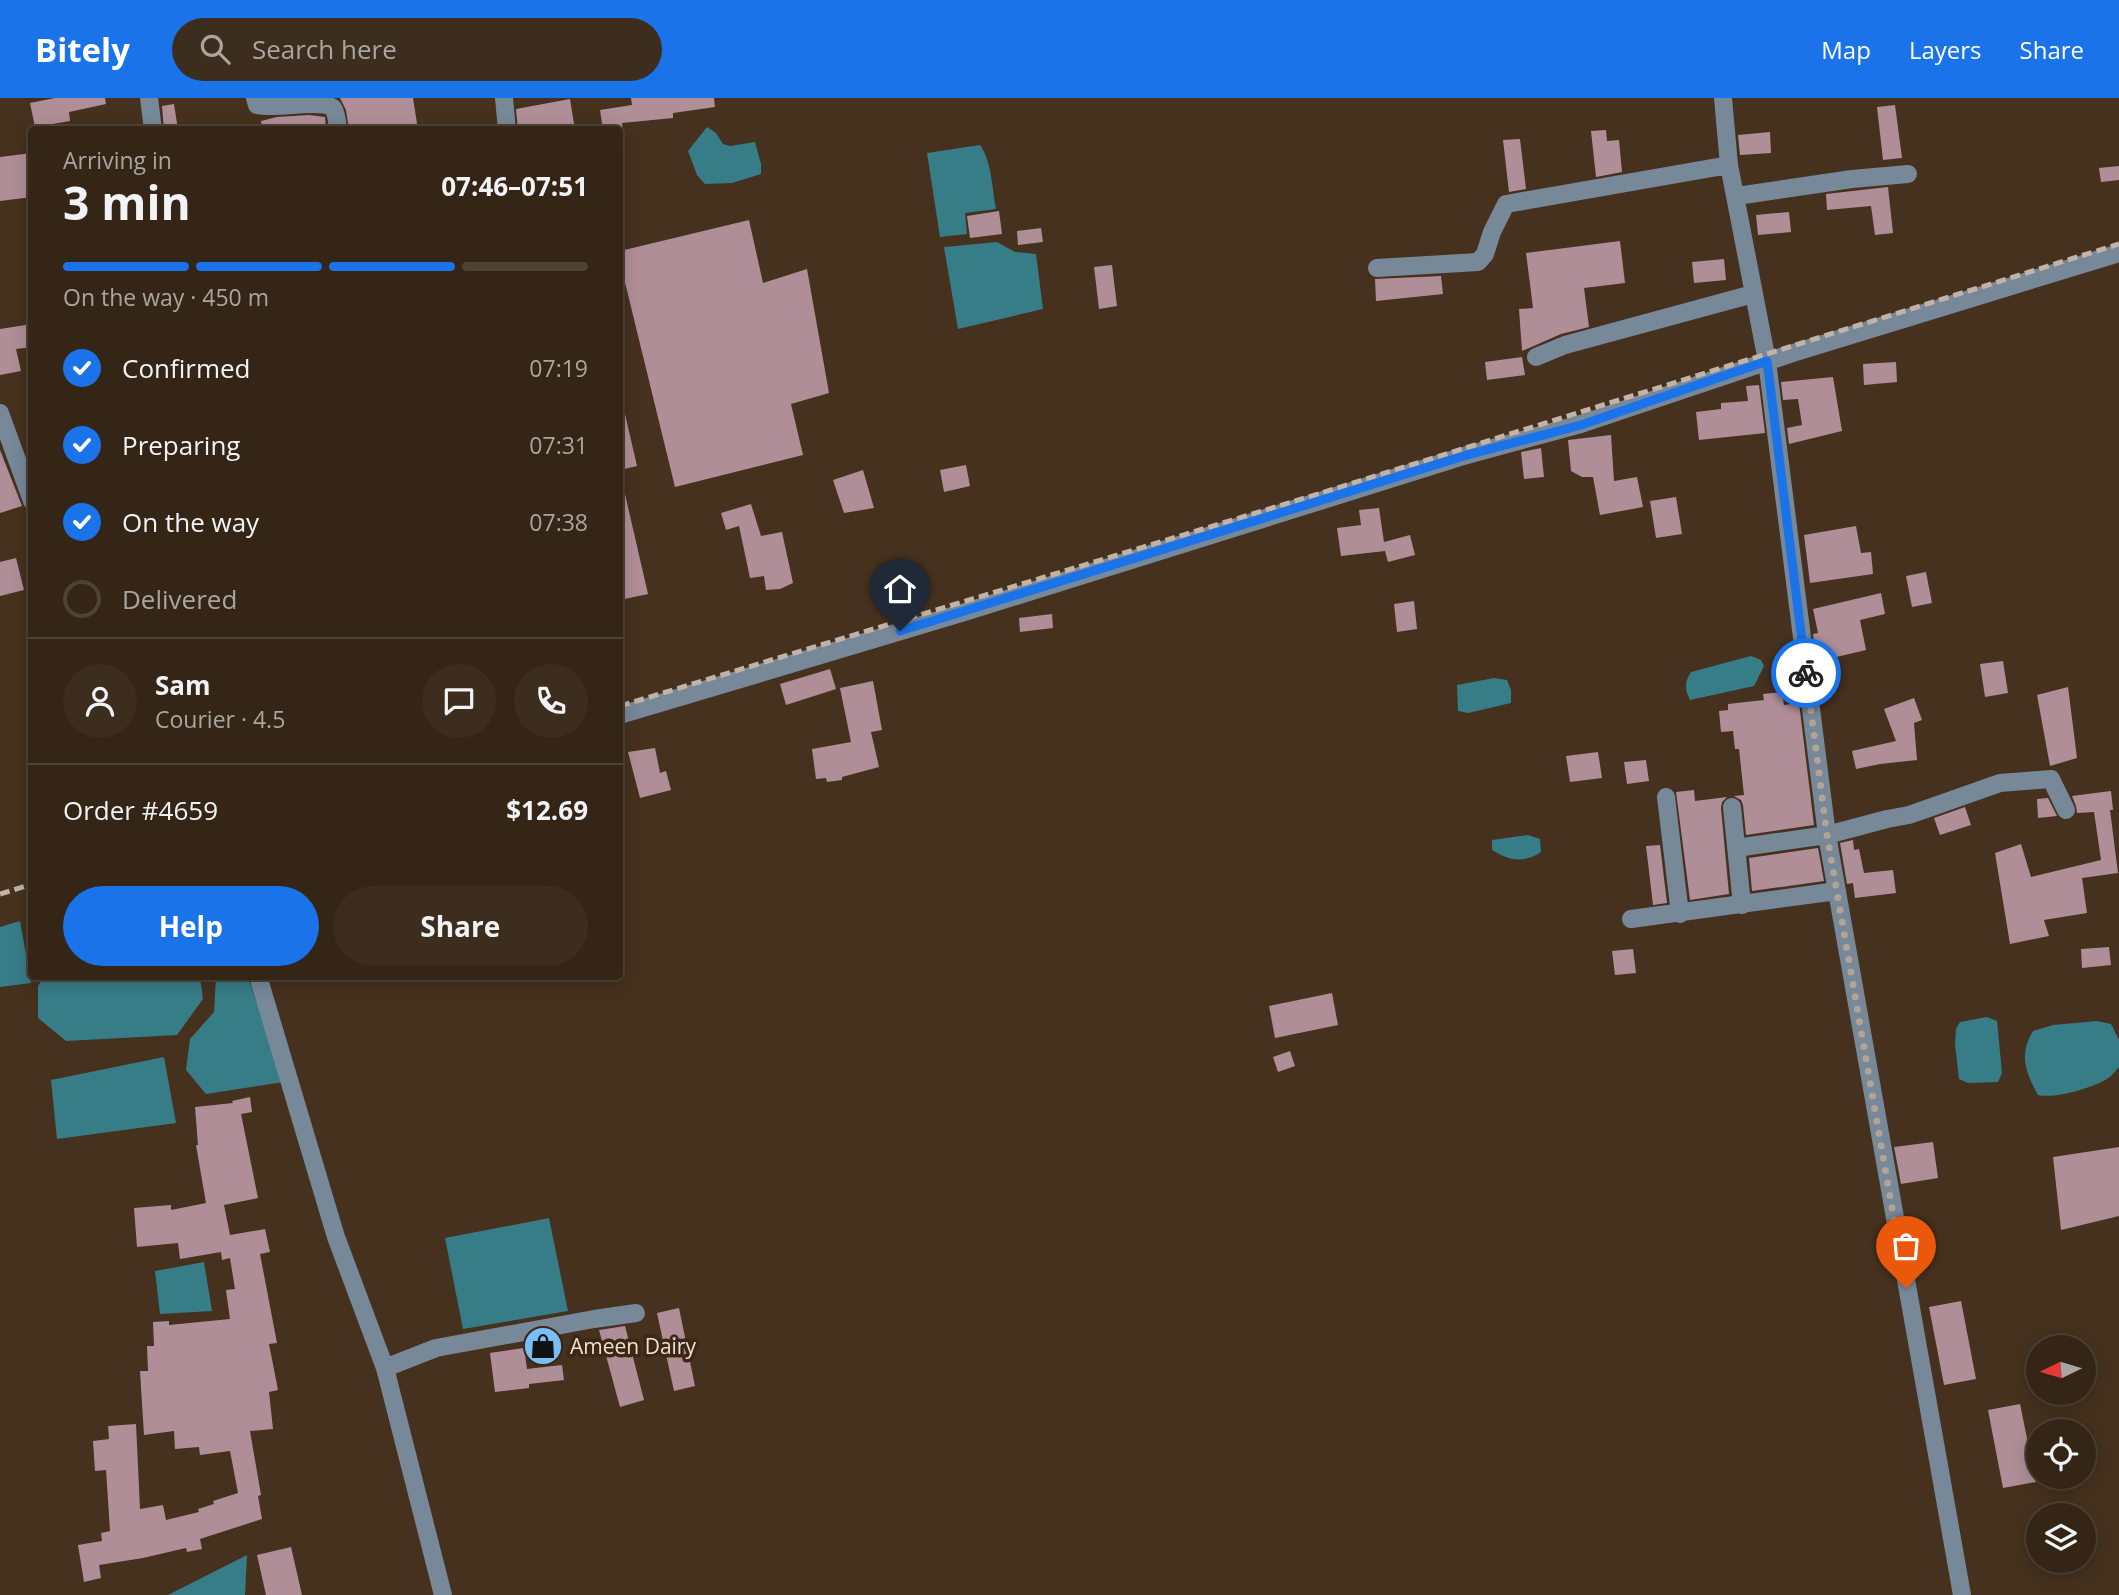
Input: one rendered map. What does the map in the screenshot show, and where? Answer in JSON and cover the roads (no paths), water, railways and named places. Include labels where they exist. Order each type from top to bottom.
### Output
[{"type":"street","points":[[149,98],[152,126]]},
{"type":"street","points":[[255,98],[257,105],[268,108],[318,99],[328,102],[335,110],[337,126]]},
{"type":"street","points":[[1723,98],[1729,165],[1767,361],[1827,835],[1962,1595]]},
{"type":"street","points":[[507,126],[508,99]]},
{"type":"street","points":[[1377,268],[1478,262],[1485,254],[1506,204],[1729,165]]},
{"type":"street","points":[[1737,196],[1852,179],[1908,174]]},
{"type":"street","points":[[623,714],[965,612],[1467,455],[1581,425],[1767,361],[2119,253]]},
{"type":"street","points":[[1536,357],[1566,345],[1753,295]]},
{"type":"street","points":[[0,413],[28,490]]},
{"type":"street","points":[[1736,848],[1827,835],[1909,815],[2000,783],[2032,779],[2052,779],[2066,810]]},
{"type":"street","points":[[1666,797],[1680,914]]},
{"type":"street","points":[[1732,807],[1742,905]]},
{"type":"street","points":[[1631,919],[1837,891]]},
{"type":"street","points":[[259,980],[336,1237],[385,1368],[443,1595]]},
{"type":"street","points":[[385,1368],[436,1348],[594,1318],[636,1313]]},
{"type":"water","points":[[707,127],[716,133],[723,144],[730,146],[755,142],[761,174],[732,183],[705,184],[697,175],[688,151]]},
{"type":"water","points":[[980,145],[989,167],[996,209],[965,213],[967,234],[940,237],[927,153]]},
{"type":"water","points":[[997,242],[1015,252],[1036,254],[1043,309],[958,329],[944,247]]},
{"type":"water","points":[[1751,656],[1761,660],[1764,666],[1754,686],[1690,700],[1686,686],[1691,672]]},
{"type":"water","points":[[1494,678],[1507,680],[1511,690],[1511,703],[1468,713],[1458,711],[1457,685]]},
{"type":"water","points":[[1528,835],[1540,839],[1541,852],[1534,856],[1516,859],[1492,850],[1492,840]]},
{"type":"water","points":[[20,921],[28,980],[31,983],[0,987],[0,927]]},
{"type":"water","points":[[42,980],[200,980],[203,999],[177,1035],[66,1041],[38,1018],[38,986]]},
{"type":"water","points":[[216,980],[249,980],[284,1082],[206,1094],[186,1070],[190,1039],[214,1012]]},
{"type":"water","points":[[1987,1017],[1997,1021],[2002,1073],[1998,1082],[1968,1083],[1959,1079],[1956,1029],[1960,1022]]},
{"type":"water","points":[[2097,1021],[2111,1024],[2119,1040],[2119,1067],[2107,1079],[2092,1086],[2064,1094],[2038,1095],[2025,1063],[2026,1047],[2033,1031],[2053,1025]]},
{"type":"water","points":[[164,1057],[176,1123],[57,1139],[51,1080]]},
{"type":"water","points":[[549,1218],[568,1311],[463,1329],[445,1238]]},
{"type":"water","points":[[204,1262],[212,1311],[160,1314],[155,1271]]},
{"type":"water","points":[[247,1555],[245,1595],[168,1595]]},
{"type":"railway","points":[[623,705],[1305,498],[2119,244]]},
{"type":"railway","points":[[0,894],[28,885]]},
{"type":"place","name":"Ameen Dairy","points":[[543,1346]]}]
